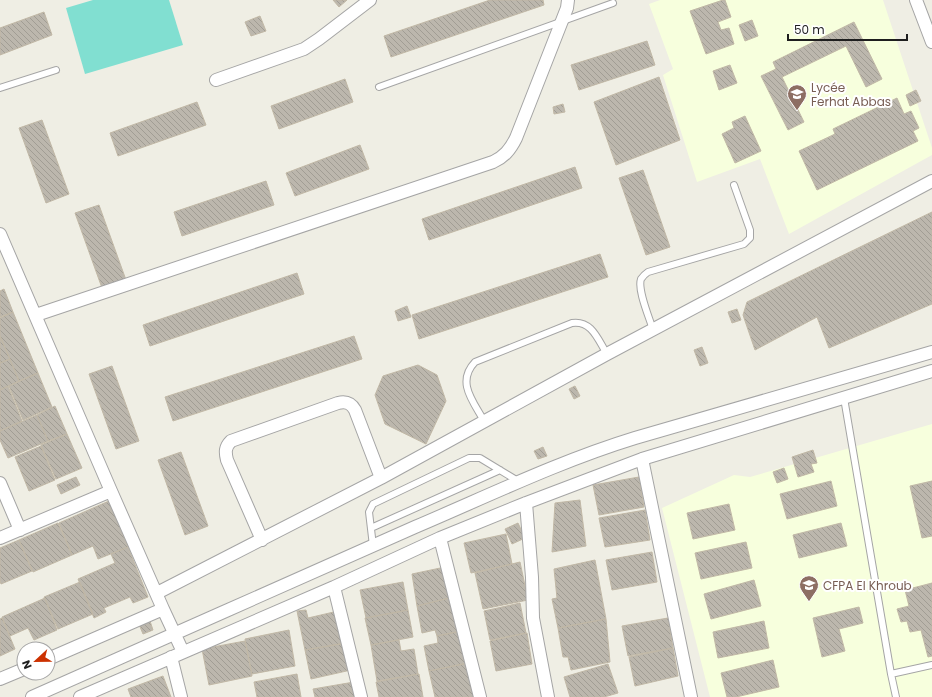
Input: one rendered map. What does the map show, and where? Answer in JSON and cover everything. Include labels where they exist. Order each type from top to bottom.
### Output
[{"type":"street","points":[[216,80],[304,49],[319,40],[370,0]]},
{"type":"street","points":[[36,315],[500,159],[512,147],[516,138],[562,22],[568,0]]},
{"type":"street","points":[[916,0],[932,42]]},
{"type":"street","points":[[156,593],[262,540],[380,478],[606,354],[932,181]]},
{"type":"street","points":[[0,234],[111,491],[183,652]]},
{"type":"street","points":[[32,697],[519,482],[613,445],[932,352]]},
{"type":"street","points":[[80,697],[334,587],[440,538],[526,503],[642,460],[932,371]]},
{"type":"street","points":[[262,540],[226,460],[226,448],[228,444],[235,439],[338,403],[348,402],[355,410],[380,478]]},
{"type":"street","points":[[642,460],[691,697]]},
{"type":"street","points":[[0,484],[20,530]]},
{"type":"street","points":[[0,538],[111,491]]},
{"type":"street","points":[[526,503],[532,577],[533,618],[548,697]]},
{"type":"street","points":[[440,538],[480,697]]},
{"type":"street","points":[[334,587],[361,697]]},
{"type":"street","points":[[56,656],[163,609]]},
{"type":"street","points":[[171,658],[181,697]]},
{"type":"street","points":[[0,679],[16,672]]},
{"type":"lane","points":[[380,87],[613,3]]},
{"type":"lane","points":[[0,88],[56,70]]},
{"type":"lane","points":[[653,330],[640,290],[641,280],[648,272],[744,244],[750,238],[750,230],[734,186]]},
{"type":"lane","points":[[484,421],[467,388],[467,373],[475,362],[568,324],[577,322],[586,324],[590,327],[606,354]]},
{"type":"lane","points":[[844,398],[896,697]]},
{"type":"lane","points":[[374,546],[369,512],[373,504],[469,458],[480,458],[519,482]]},
{"type":"lane","points":[[371,528],[500,470]]},
{"type":"lane","points":[[891,674],[932,665]]},
{"type":"shaded area","points":[[93,0],[169,0],[183,45],[85,74],[66,8]]},
{"type":"shaded area","name":"Lycée Ferhat Abbas","points":[[660,0],[883,0],[932,148],[932,155],[789,234],[760,159],[697,182],[663,75],[673,69],[649,4]]},
{"type":"shaded area","name":"CFPA El Khroub","points":[[932,424],[932,697],[710,697],[662,508],[734,475],[750,477]]},
{"type":"building","points":[[333,0],[347,0],[339,7]]},
{"type":"building","points":[[490,0],[543,0],[544,5],[391,57],[384,36]]},
{"type":"building","points":[[725,0],[731,17],[718,22],[721,30],[729,28],[734,44],[706,54],[690,11]]},
{"type":"building","points":[[44,12],[52,35],[0,55],[0,28]]},
{"type":"building","points":[[260,16],[266,31],[251,36],[245,22]]},
{"type":"building","points":[[752,20],[758,36],[745,41],[739,25]]},
{"type":"building","points":[[854,22],[882,79],[866,87],[846,46],[782,77],[804,122],[788,130],[761,76],[776,69],[773,62]]},
{"type":"building","points":[[647,41],[655,65],[579,90],[571,65]]},
{"type":"building","points":[[730,65],[737,83],[719,90],[713,71]]},
{"type":"building","points":[[659,77],[680,140],[616,165],[594,102]]},
{"type":"building","points":[[345,79],[353,102],[279,129],[271,106]]},
{"type":"building","points":[[916,90],[921,101],[910,106],[906,95]]},
{"type":"building","points":[[897,98],[904,114],[911,111],[919,128],[913,131],[918,141],[817,190],[799,151],[835,134],[833,129]]},
{"type":"building","points":[[197,102],[206,125],[118,156],[110,133]]},
{"type":"building","points":[[563,104],[565,112],[554,114],[553,107]]},
{"type":"building","points":[[745,116],[761,151],[735,163],[722,134],[734,128],[732,122]]},
{"type":"building","points":[[42,120],[69,194],[46,203],[19,128]]},
{"type":"building","points":[[360,145],[369,169],[295,196],[286,173]]},
{"type":"building","points":[[575,167],[582,188],[429,240],[422,219]]},
{"type":"building","points":[[643,170],[670,247],[646,255],[619,178]]},
{"type":"building","points":[[266,181],[274,205],[182,236],[174,212]]},
{"type":"building","points":[[99,205],[126,280],[102,288],[75,213]]},
{"type":"building","points":[[932,212],[932,304],[829,348],[817,317],[755,350],[743,315],[747,302]]},
{"type":"building","points":[[600,254],[608,277],[419,339],[412,315]]},
{"type":"building","points":[[297,273],[304,294],[150,346],[143,325]]},
{"type":"building","points":[[4,289],[13,312],[0,317],[0,291]]},
{"type":"building","points":[[407,306],[411,317],[398,321],[395,311]]},
{"type":"building","points":[[737,309],[741,320],[732,323],[728,312]]},
{"type":"building","points":[[13,312],[38,373],[19,381],[0,336],[0,318]]},
{"type":"building","points":[[0,336],[10,359],[0,363]]},
{"type":"building","points":[[354,336],[362,359],[173,421],[165,397]]},
{"type":"building","points":[[702,347],[708,363],[700,366],[694,350]]},
{"type":"building","points":[[10,359],[19,381],[0,390],[0,363]]},
{"type":"building","points":[[418,365],[437,375],[446,401],[426,444],[385,424],[375,395],[383,376]]},
{"type":"building","points":[[112,366],[139,441],[116,449],[89,374]]},
{"type":"building","points":[[38,373],[52,407],[23,420],[9,386]]},
{"type":"building","points":[[8,386],[22,421],[0,431],[0,390]]},
{"type":"building","points":[[575,386],[580,396],[574,399],[569,389]]},
{"type":"building","points":[[55,406],[67,434],[48,441],[37,415]]},
{"type":"building","points":[[37,415],[48,441],[8,458],[0,440],[0,431]]},
{"type":"building","points":[[67,434],[82,468],[56,479],[41,445]]},
{"type":"building","points":[[41,446],[55,480],[29,491],[15,457]]},
{"type":"building","points":[[543,447],[547,456],[538,459],[534,451]]},
{"type":"building","points":[[813,450],[817,463],[811,464],[814,472],[798,477],[792,457]]},
{"type":"building","points":[[181,452],[208,526],[185,535],[158,460]]},
{"type":"building","points":[[784,468],[788,479],[777,483],[773,472]]},
{"type":"building","points":[[76,477],[80,485],[61,494],[57,485]]},
{"type":"building","points":[[639,477],[644,507],[599,515],[593,485]]},
{"type":"building","points":[[831,481],[837,506],[787,519],[780,494]]},
{"type":"building","points":[[932,481],[932,536],[922,538],[910,486]]},
{"type":"building","points":[[580,500],[586,546],[552,552],[555,503]]},
{"type":"building","points":[[109,501],[128,547],[98,559],[93,546],[72,555],[59,523]]},
{"type":"building","points":[[729,504],[735,530],[693,539],[687,513]]},
{"type":"building","points":[[645,510],[650,540],[605,547],[599,518]]},
{"type":"building","points":[[58,523],[72,555],[33,572],[19,540]]},
{"type":"building","points":[[518,523],[525,538],[512,544],[505,529]]},
{"type":"building","points":[[841,523],[847,546],[799,558],[793,535]]},
{"type":"building","points":[[506,534],[512,564],[471,573],[464,543]]},
{"type":"building","points":[[19,540],[32,571],[1,584],[0,548]]},
{"type":"building","points":[[746,542],[752,568],[701,579],[695,553]]},
{"type":"building","points":[[128,547],[148,597],[133,603],[130,597],[104,608],[106,612],[94,618],[78,579],[115,563],[111,554]]},
{"type":"building","points":[[652,552],[657,582],[612,590],[606,560]]},
{"type":"building","points":[[595,560],[606,619],[558,628],[552,599],[557,598],[554,569]]},
{"type":"building","points":[[520,562],[528,600],[483,609],[475,573]]},
{"type":"building","points":[[445,567],[453,597],[417,606],[412,574]]},
{"type":"building","points":[[754,580],[761,606],[711,619],[704,594]]},
{"type":"building","points":[[80,582],[93,614],[58,629],[44,597]]},
{"type":"building","points":[[403,582],[408,610],[366,618],[360,590]]},
{"type":"building","points":[[932,583],[932,656],[928,657],[921,630],[910,632],[907,621],[901,622],[897,609],[909,606],[905,590]]},
{"type":"building","points":[[453,597],[461,631],[437,636],[435,630],[422,633],[417,606]]},
{"type":"building","points":[[45,598],[57,630],[34,640],[28,628],[10,636],[2,617]]},
{"type":"building","points":[[520,603],[526,633],[490,640],[484,611]]},
{"type":"building","points":[[859,607],[863,623],[839,629],[845,651],[822,657],[813,618]]},
{"type":"building","points":[[306,610],[308,618],[338,611],[345,643],[305,650],[297,611]]},
{"type":"building","points":[[408,610],[413,637],[371,645],[365,618]]},
{"type":"building","points":[[2,618],[15,649],[0,656],[0,619]]},
{"type":"building","points":[[149,618],[153,630],[143,634],[138,622]]},
{"type":"building","points":[[668,618],[673,648],[628,656],[622,626]]},
{"type":"building","points":[[606,619],[610,662],[571,670],[568,657],[563,657],[558,628]]},
{"type":"building","points":[[764,621],[769,648],[718,658],[713,632]]},
{"type":"building","points":[[289,630],[295,666],[252,674],[245,639]]},
{"type":"building","points":[[461,631],[468,663],[429,671],[424,646],[438,643],[437,636]]},
{"type":"building","points":[[527,633],[532,664],[496,671],[490,641]]},
{"type":"building","points":[[399,640],[401,651],[414,649],[418,674],[377,681],[371,645]]},
{"type":"building","points":[[245,641],[252,676],[209,685],[202,649]]},
{"type":"building","points":[[346,643],[351,670],[311,679],[305,650]]},
{"type":"building","points":[[673,648],[678,676],[635,686],[629,657]]},
{"type":"building","points":[[773,660],[779,687],[736,697],[727,697],[721,673]]},
{"type":"building","points":[[468,663],[475,697],[435,697],[429,671]]},
{"type":"building","points":[[608,664],[618,693],[604,697],[570,697],[564,677]]},
{"type":"building","points":[[297,674],[301,697],[257,697],[254,682]]},
{"type":"building","points":[[419,674],[423,697],[379,697],[376,682]]},
{"type":"building","points":[[163,676],[171,697],[131,697],[128,689]]},
{"type":"building","points":[[354,682],[357,697],[315,697],[313,689]]},
{"type":"place","name":"Lycée Ferhat Abbas","points":[[797,111]]},
{"type":"place","name":"CFPA El Khroub","points":[[809,602]]}]
